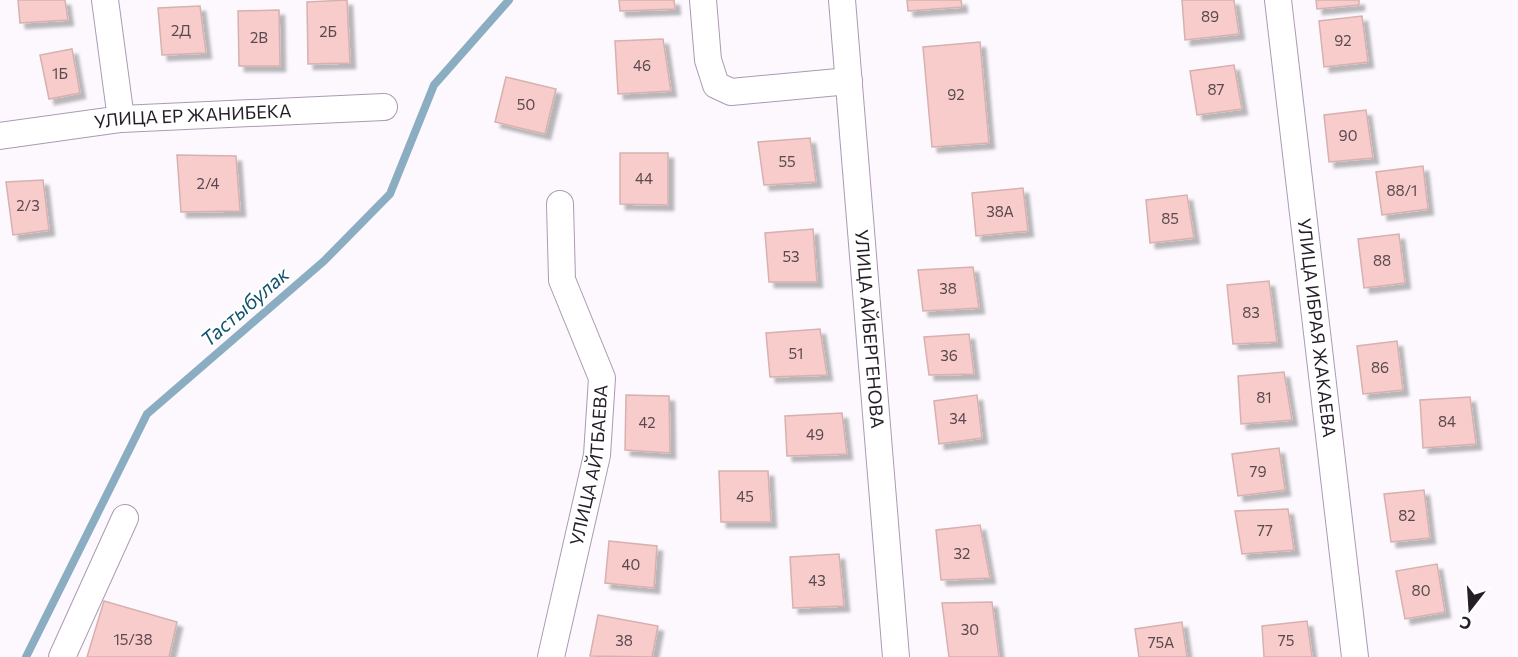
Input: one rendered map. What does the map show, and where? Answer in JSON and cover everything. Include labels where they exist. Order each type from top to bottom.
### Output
[{"type":"street","points":[[105,0],[122,119]]},
{"type":"street","points":[[703,0],[708,60],[716,85],[731,92],[849,81]]},
{"type":"street","name":"УЛИЦА АЙБЕРГЕНОВА","points":[[842,0],[896,657]]},
{"type":"street","name":"УЛИЦА ИБРАЯ ЖАКАЕВА","points":[[1278,0],[1354,657]]},
{"type":"street","name":"УЛИЦА ЕР ЖАНИБЕКА","points":[[0,136],[122,119],[384,107]]},
{"type":"street","name":"УЛИЦА АЙТБАЕВА","points":[[551,657],[597,455],[602,378],[562,280],[560,204]]},
{"type":"street","points":[[63,657],[125,518]]},
{"type":"building","points":[[18,0],[65,0],[68,20],[20,23]]},
{"type":"building","points":[[347,0],[350,63],[308,64],[307,2]]},
{"type":"building","points":[[619,0],[674,0],[675,9],[620,11]]},
{"type":"building","points":[[907,0],[961,0],[962,7],[908,11]]},
{"type":"building","points":[[1182,0],[1234,0],[1239,34],[1185,40]]},
{"type":"building","points":[[1316,0],[1359,0],[1359,5],[1317,9]]},
{"type":"building","points":[[200,6],[206,53],[162,55],[158,8]]},
{"type":"building","points":[[279,10],[280,66],[239,66],[238,11]]},
{"type":"building","points":[[1362,16],[1368,62],[1324,67],[1319,21]]},
{"type":"building","points":[[663,39],[671,91],[618,94],[615,41]]},
{"type":"building","points":[[980,42],[989,143],[932,147],[923,47]]},
{"type":"building","points":[[72,49],[80,93],[49,99],[40,55]]},
{"type":"building","points":[[1234,65],[1242,109],[1197,115],[1190,71]]},
{"type":"building","points":[[506,77],[556,89],[545,134],[495,122]]},
{"type":"building","points":[[1366,110],[1373,158],[1329,162],[1324,115]]},
{"type":"building","points":[[810,138],[816,182],[764,185],[758,142]]},
{"type":"building","points":[[620,153],[668,153],[668,205],[620,204]]},
{"type":"building","points":[[177,155],[236,156],[240,211],[181,212]]},
{"type":"building","points":[[1423,166],[1428,209],[1382,215],[1376,172]]},
{"type":"building","points":[[43,180],[49,230],[13,235],[6,182]]},
{"type":"building","points":[[1023,188],[1028,231],[976,236],[972,193]]},
{"type":"building","points":[[1187,195],[1194,238],[1150,243],[1146,200]]},
{"type":"building","points":[[813,229],[817,282],[769,282],[765,233]]},
{"type":"building","points":[[1399,234],[1405,283],[1364,288],[1358,239]]},
{"type":"building","points":[[973,267],[979,308],[923,311],[918,270]]},
{"type":"building","points":[[1269,281],[1277,342],[1233,344],[1227,285]]},
{"type":"building","points":[[820,329],[827,375],[770,377],[766,333]]},
{"type":"building","points":[[969,334],[974,374],[929,375],[924,337]]},
{"type":"building","points":[[1397,341],[1403,390],[1363,394],[1357,346]]},
{"type":"building","points":[[1284,372],[1292,420],[1241,424],[1238,376]]},
{"type":"building","points":[[626,395],[669,396],[670,453],[625,450]]},
{"type":"building","points":[[977,395],[982,438],[939,444],[934,401]]},
{"type":"building","points":[[1470,397],[1476,444],[1423,448],[1420,400]]},
{"type":"building","points":[[842,413],[847,454],[787,456],[785,416]]},
{"type":"building","points":[[1279,448],[1285,490],[1238,496],[1232,454]]},
{"type":"building","points":[[719,471],[768,471],[771,522],[721,522]]},
{"type":"building","points":[[1424,490],[1430,538],[1391,542],[1384,494]]},
{"type":"building","points":[[1288,509],[1294,550],[1242,554],[1235,511]]},
{"type":"building","points":[[980,525],[990,578],[941,580],[936,530]]},
{"type":"building","points":[[609,541],[657,546],[654,588],[605,583]]},
{"type":"building","points":[[839,554],[844,606],[793,608],[790,557]]},
{"type":"building","points":[[1437,564],[1445,612],[1405,619],[1396,571]]},
{"type":"building","points":[[104,601],[177,622],[169,657],[87,657]]},
{"type":"building","points":[[992,602],[999,657],[949,657],[942,603]]},
{"type":"building","points":[[598,615],[658,626],[652,657],[590,656]]},
{"type":"building","points":[[1307,621],[1312,657],[1264,657],[1262,626]]},
{"type":"building","points":[[1182,622],[1187,657],[1139,657],[1135,629]]},
{"type":"waterway","name":"Тастыбулак","points":[[26,657],[147,414],[324,261],[390,194],[434,85],[509,0]]}]
